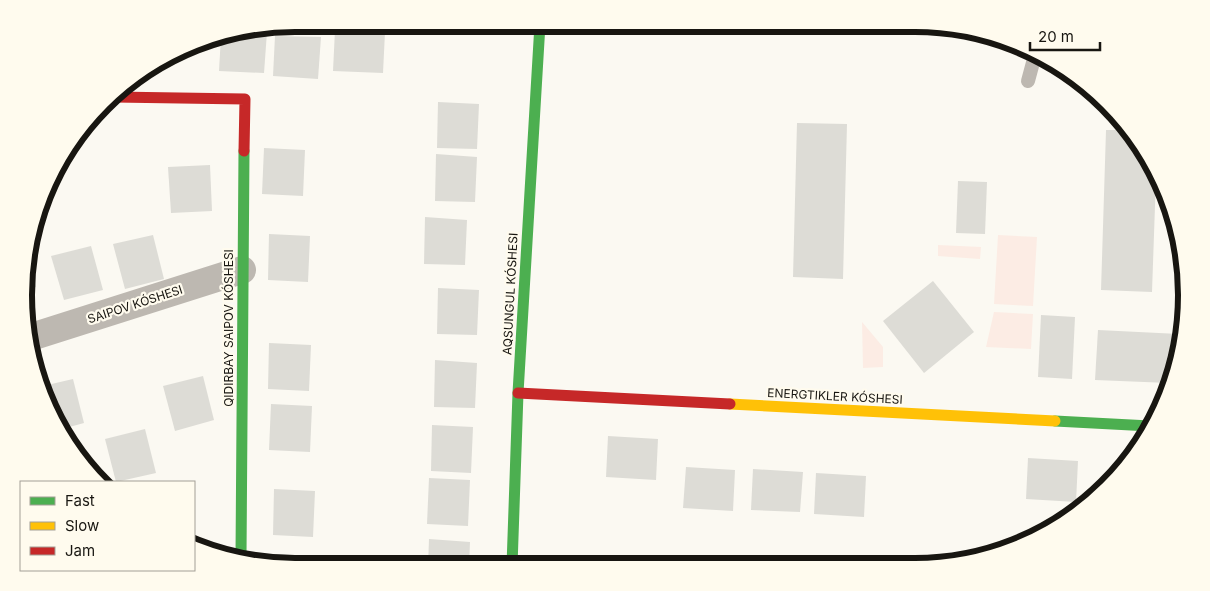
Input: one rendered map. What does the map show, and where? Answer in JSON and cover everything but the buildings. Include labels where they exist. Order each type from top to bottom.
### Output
[{"type":"street","name":"AQSUNGUL KÓSHESI","points":[[512,558],[518,393],[540,32]]},
{"type":"street","points":[[123,97],[245,99],[241,552]]},
{"type":"street","name":"SAIPOV KÓSHESI","points":[[36,335],[242,270]]},
{"type":"street","name":"ENERGTIKLER KÓSHESI","points":[[518,393],[1143,426]]},
{"type":"lane","points":[[1028,81],[1034,61]]},
{"type":"shaded area","points":[[998,235],[1037,237],[1033,306],[994,304]]},
{"type":"shaded area","points":[[938,245],[981,247],[980,259],[938,256]]},
{"type":"shaded area","points":[[994,312],[1033,314],[1031,349],[986,347]]},
{"type":"shaded area","points":[[862,322],[883,347],[883,367],[863,368]]},
{"type":"traffic: fast","points":[[512,558],[518,393],[540,32]]},
{"type":"traffic: fast","points":[[241,552],[244,151]]},
{"type":"traffic: fast","points":[[1055,421],[1143,426]]},
{"type":"traffic: slow","points":[[730,404],[1055,421]]},
{"type":"traffic: jam","points":[[123,97],[245,99],[244,151]]},
{"type":"traffic: jam","points":[[518,393],[730,404]]}]
